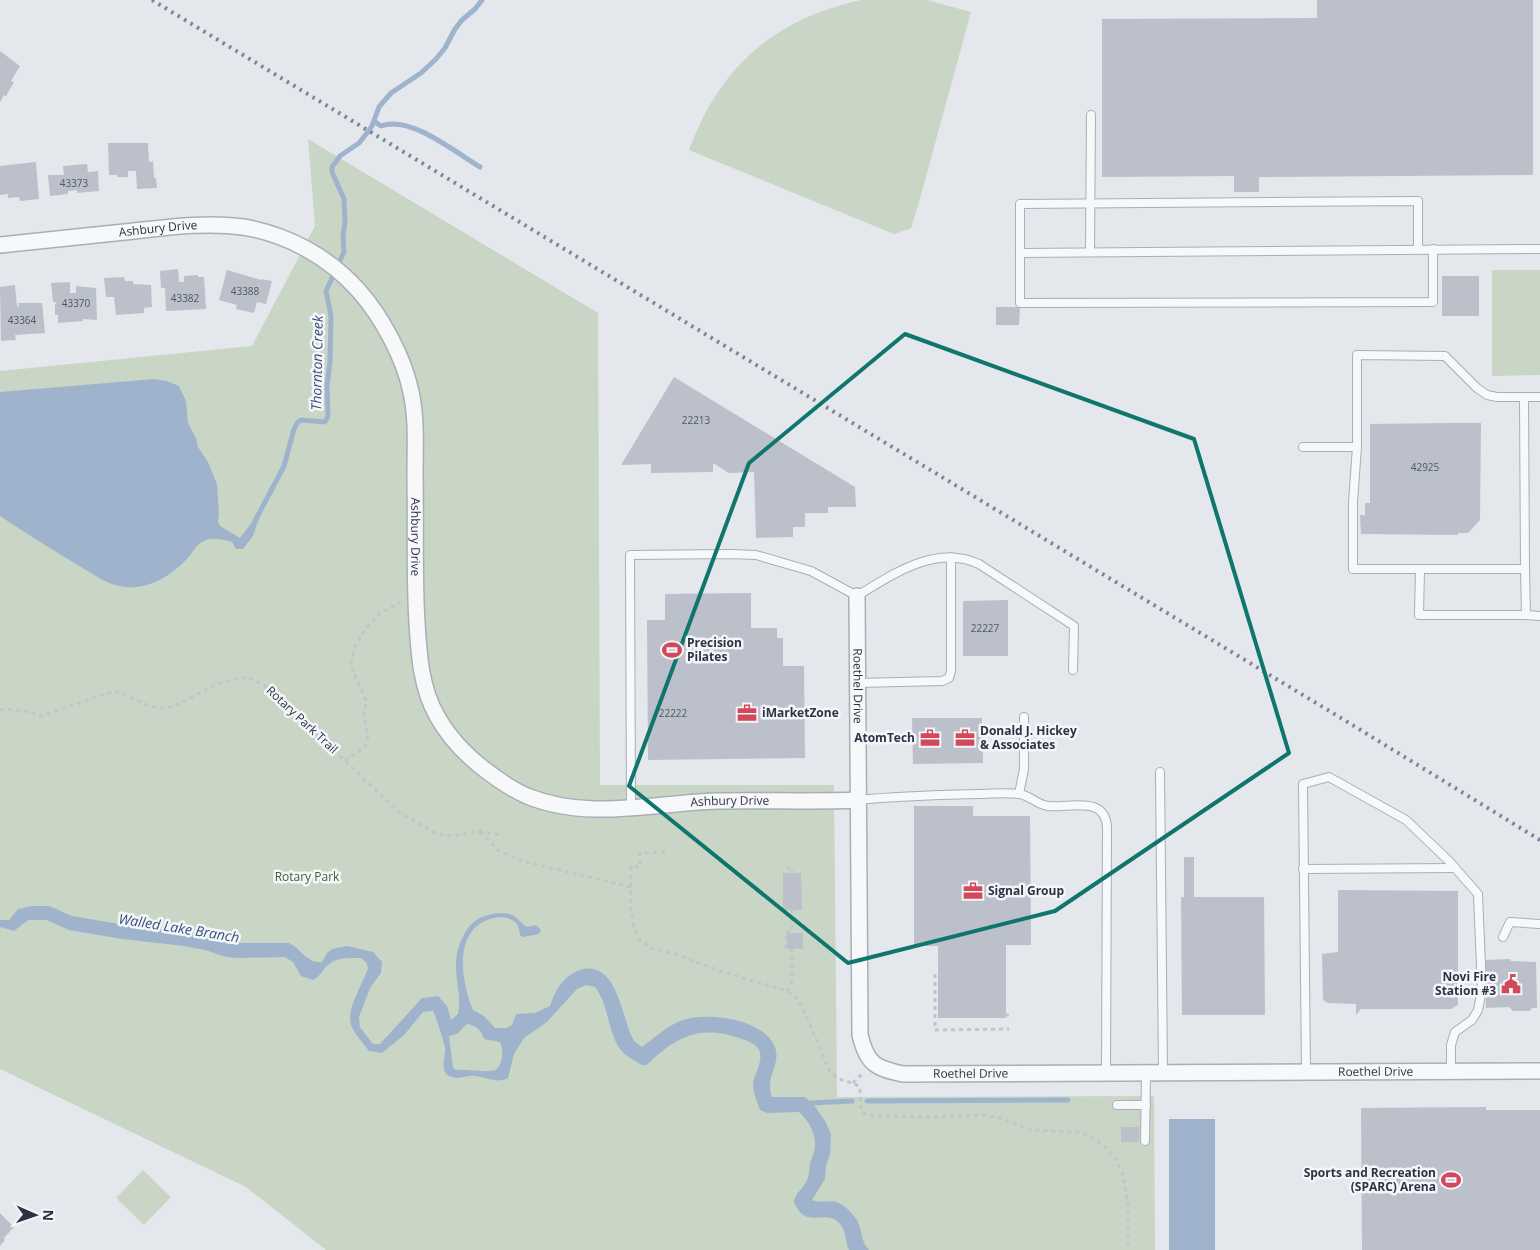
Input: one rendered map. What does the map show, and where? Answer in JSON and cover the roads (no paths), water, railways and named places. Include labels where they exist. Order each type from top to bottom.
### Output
[{"type":"street","name":"Ashbury Drive","points":[[0,245],[160,228],[222,225],[277,236],[305,248],[346,276],[371,305],[385,328],[396,350],[411,391],[415,432],[416,601],[420,663],[427,692],[436,716],[454,740],[474,762],[500,781],[526,796],[569,808],[605,810],[715,801],[858,800]]},
{"type":"street","name":"Roethel Drive","points":[[857,596],[860,1035],[864,1050],[872,1062],[886,1070],[904,1074],[1540,1071]]},
{"type":"lane","points":[[1090,252],[1091,115]]},
{"type":"lane","points":[[1418,249],[1418,201],[1020,204],[1020,303],[1433,302],[1433,249]]},
{"type":"lane","points":[[1020,253],[1540,249]]},
{"type":"lane","points":[[1525,569],[1352,569],[1353,502],[1357,447],[1357,355],[1445,356],[1487,395],[1497,398],[1540,397]]},
{"type":"lane","points":[[1524,398],[1526,615]]},
{"type":"lane","points":[[1303,447],[1357,447]]},
{"type":"lane","points":[[632,808],[630,555],[756,555],[811,571],[857,596],[899,570],[938,558],[963,558],[979,564],[1074,626],[1073,670]]},
{"type":"lane","points":[[857,683],[942,681],[949,678],[951,671],[951,557]]},
{"type":"lane","points":[[1420,569],[1420,615],[1540,616]]},
{"type":"lane","points":[[1019,794],[1024,769],[1024,717]]},
{"type":"lane","points":[[1160,772],[1163,1072]]},
{"type":"lane","points":[[1306,1071],[1303,784],[1329,777],[1406,820],[1455,868],[1478,894],[1482,990],[1478,1010],[1472,1020],[1455,1032],[1451,1045],[1451,1071]]},
{"type":"lane","points":[[858,800],[915,795],[1019,794],[1047,806],[1089,806],[1103,812],[1107,820],[1106,1072]]},
{"type":"lane","points":[[1303,869],[1455,868]]},
{"type":"lane","points":[[1503,937],[1510,922],[1540,924]]},
{"type":"lane","points":[[1145,1141],[1146,1072]]},
{"type":"lane","points":[[1117,1105],[1146,1105]]},
{"type":"water","points":[[154,379],[167,381],[179,386],[186,401],[188,423],[217,484],[218,522],[220,526],[240,538],[255,518],[258,521],[253,536],[243,549],[236,549],[232,542],[209,539],[200,543],[173,572],[156,582],[138,587],[119,586],[95,575],[0,516],[0,392]]},
{"type":"water","points":[[32,906],[49,906],[72,916],[125,925],[186,932],[209,936],[229,943],[289,943],[317,962],[322,962],[327,953],[332,949],[347,946],[373,952],[382,962],[381,973],[370,988],[359,1017],[360,1027],[373,1044],[380,1044],[422,998],[438,996],[447,1006],[451,1020],[458,1014],[459,1001],[456,963],[463,936],[476,920],[482,917],[501,913],[512,915],[527,927],[536,925],[541,930],[539,934],[523,937],[520,935],[517,924],[512,920],[500,917],[481,923],[472,931],[464,949],[463,970],[473,1010],[484,1016],[495,1028],[506,1028],[512,1025],[516,1014],[535,1013],[550,1006],[554,995],[567,977],[577,971],[590,968],[600,971],[608,979],[620,1001],[634,1041],[642,1047],[670,1026],[691,1018],[718,1017],[732,1019],[758,1028],[768,1036],[776,1052],[770,1083],[772,1097],[805,1097],[814,1105],[831,1134],[830,1154],[826,1166],[825,1179],[812,1200],[836,1202],[849,1210],[859,1224],[864,1242],[869,1250],[849,1250],[844,1230],[840,1224],[830,1218],[805,1216],[796,1206],[794,1202],[797,1194],[809,1175],[815,1146],[814,1135],[807,1120],[799,1112],[767,1113],[760,1110],[754,1094],[753,1084],[760,1063],[760,1054],[757,1047],[749,1042],[722,1034],[698,1033],[677,1041],[647,1065],[642,1065],[627,1056],[620,1049],[600,994],[595,987],[586,985],[577,989],[547,1022],[524,1038],[514,1054],[508,1078],[492,1080],[469,1076],[455,1078],[445,1072],[445,1047],[433,1011],[423,1012],[404,1035],[382,1053],[369,1051],[359,1039],[351,1025],[350,1019],[353,1004],[368,968],[366,962],[361,958],[343,958],[331,962],[313,980],[301,976],[293,962],[285,957],[226,957],[184,946],[122,939],[69,930],[47,920],[28,920],[14,931],[0,927],[0,920],[9,920],[18,909]],"holes":[[[467,1024],[478,1029],[484,1039],[500,1042],[502,1057],[496,1070],[456,1070],[453,1068],[449,1036],[457,1034]]]},
{"type":"water","points":[[1169,1119],[1215,1119],[1215,1250],[1169,1250]]},
{"type":"waterway","name":"Thornton Creek","points":[[254,523],[284,466],[294,429],[298,422],[301,420],[325,422],[328,416],[327,386],[330,362],[331,316],[326,291],[344,252],[345,220],[344,199],[332,172],[332,167],[340,156],[359,143],[367,133],[372,126],[379,107],[391,93],[421,73],[436,59],[462,20],[482,0]]},
{"type":"waterway","points":[[374,121],[381,126],[393,124],[418,130],[480,167]]},
{"type":"waterway","points":[[867,1101],[1068,1100]]},
{"type":"waterway","points":[[805,1105],[852,1101]]},
{"type":"railway","points":[[152,0],[1540,840]]},
{"type":"place","name":"Precision Pilates","points":[[672,650]]},
{"type":"place","name":"iMarketZone","points":[[747,713]]},
{"type":"place","name":"AtomTech","points":[[930,738]]},
{"type":"place","name":"Donald J. Hickey & Associates","points":[[965,738]]},
{"type":"place","name":"Signal Group","points":[[973,891]]},
{"type":"place","name":"Novi Fire Station #3","points":[[1511,984]]},
{"type":"place","name":"Sports and Recreation (SPARC) Arena","points":[[1451,1180]]},
{"type":"park label","name":"Rotary Park","points":[[307,877]]},
{"type":"water label","name":"Walled Lake Branch","points":[[179,928]]}]
